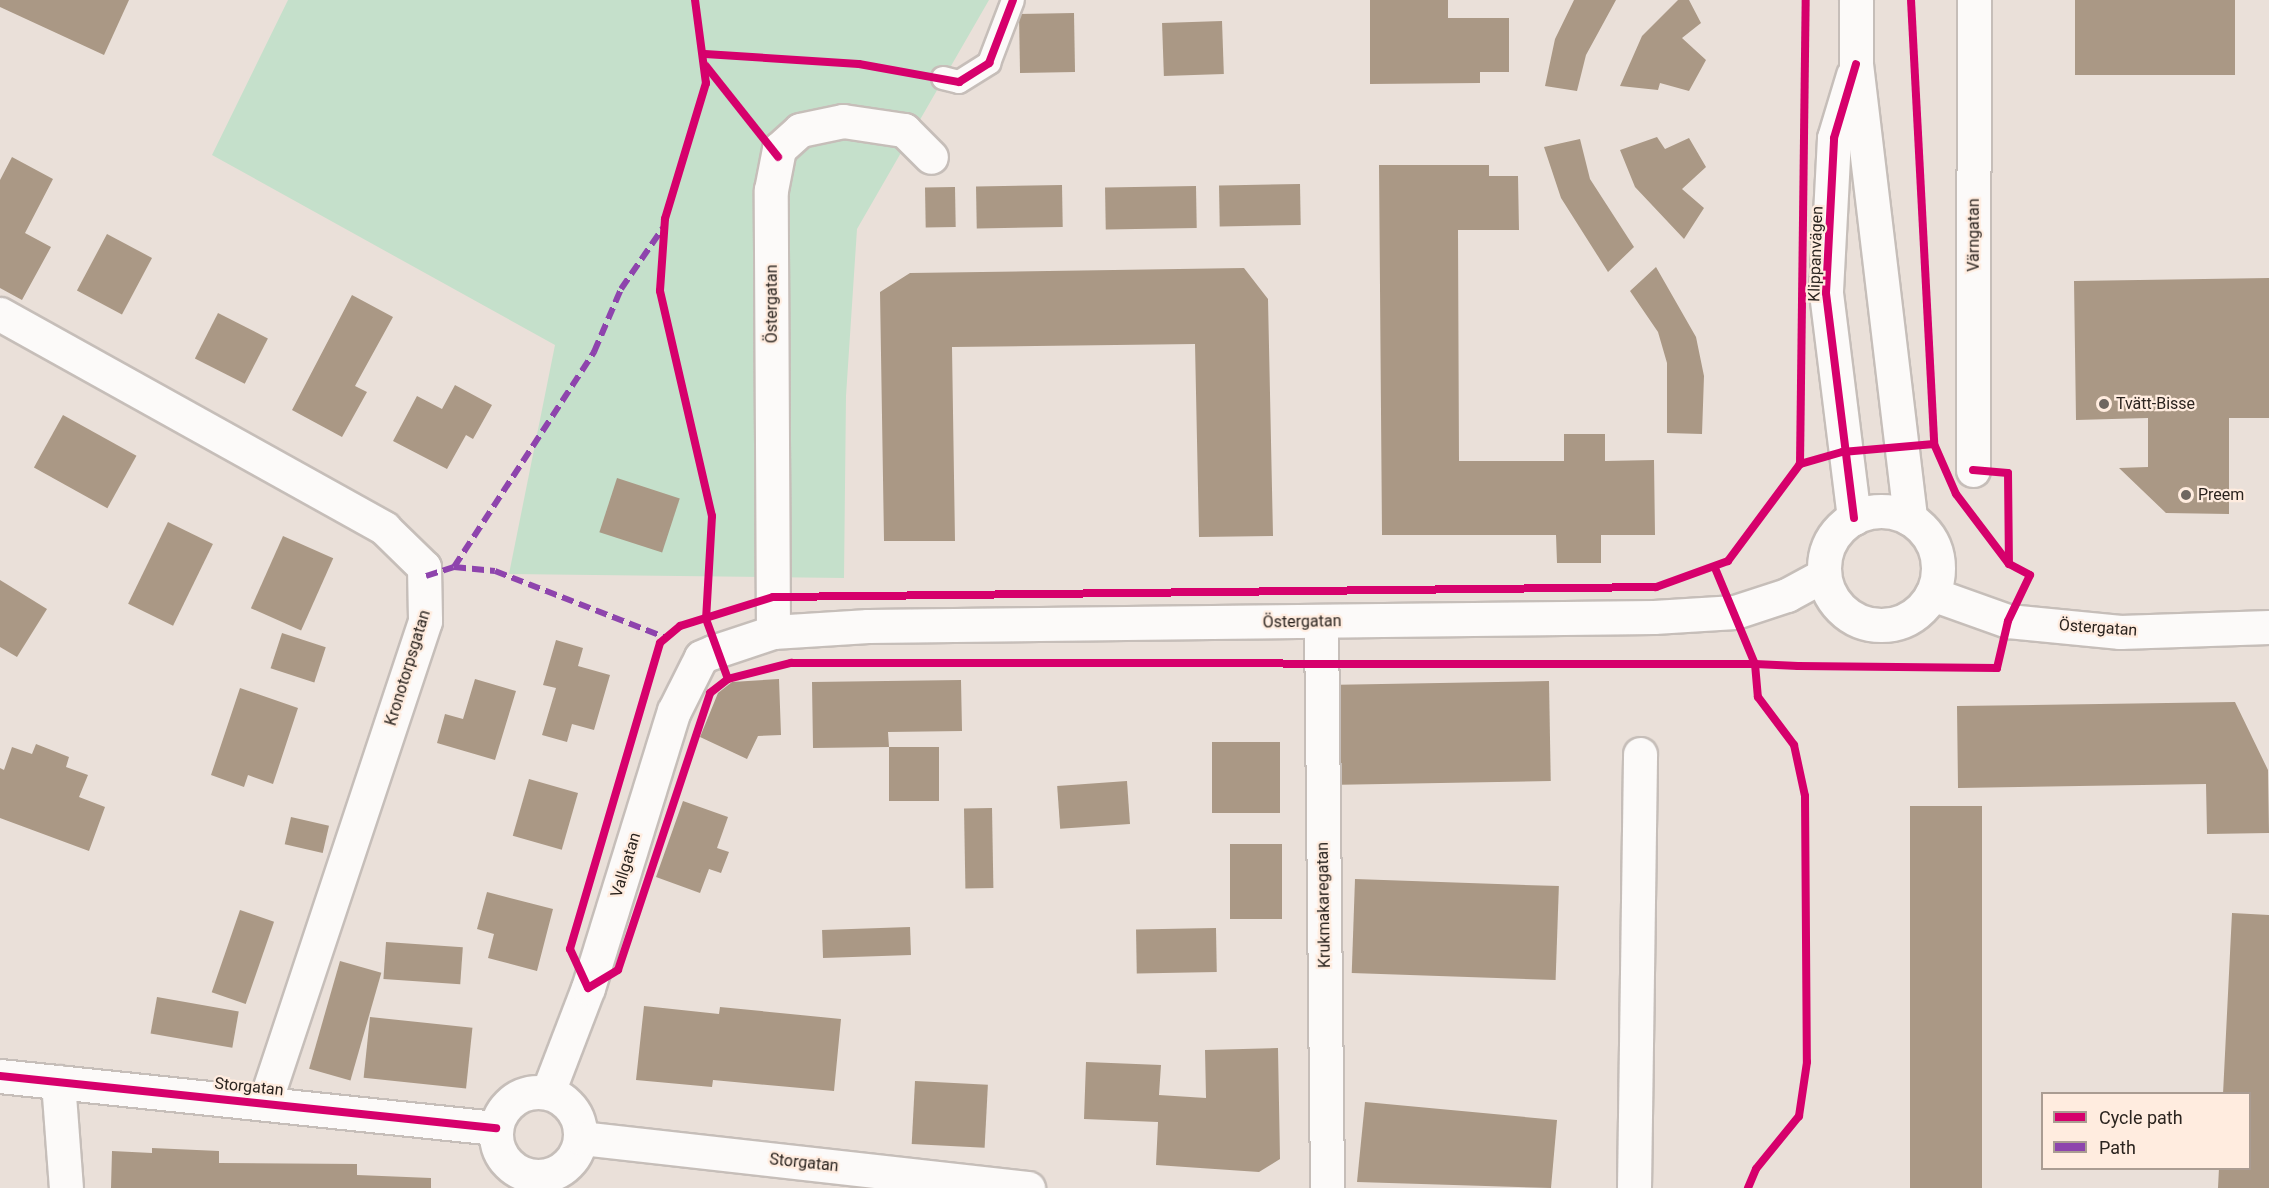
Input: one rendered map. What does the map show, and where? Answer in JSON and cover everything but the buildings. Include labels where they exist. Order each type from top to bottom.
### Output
[{"type":"street","name":"Klippanvägen","points":[[1856,0],[1856,64],[1910,519]]},
{"type":"street","name":"Värngatan","points":[[1973,470],[1974,0]]},
{"type":"street","name":"Klippanvägen","points":[[1854,518],[1826,293],[1834,138],[1856,64]]},
{"type":"street","name":"Östergatan","points":[[773,632],[771,190],[779,149],[800,130],[843,121],[904,130],[931,157]]},
{"type":"street","name":"Kronotorpsgatan","points":[[0,314],[384,528],[424,567],[425,621],[265,1102]]},
{"type":"street","points":[[1876,511],[1910,519],[1935,552],[1932,594],[1899,623],[1866,623],[1838,606],[1824,575],[1833,536],[1854,518],[1876,511]]},
{"type":"street","name":"Östergatan","points":[[718,650],[773,632],[868,626],[1321,622],[1735,612],[1787,595],[1824,575]]},
{"type":"street","name":"Östergatan","points":[[1932,594],[2008,621],[2109,631],[2269,627]]},
{"type":"street","name":"Krukmakaregatan","points":[[1321,622],[1327,1188]]},
{"type":"street","name":"Vallgatan","points":[[548,1092],[588,988],[674,711],[701,657],[718,650]]},
{"type":"street","points":[[1634,1188],[1640,754]]},
{"type":"street","name":"Storgatan","points":[[0,1076],[496,1128]]},
{"type":"street","points":[[58,1082],[66,1188]]},
{"type":"street","points":[[548,1092],[566,1101],[578,1118],[581,1138],[574,1158],[559,1172],[539,1183],[510,1164],[500,1152],[496,1128],[505,1107],[524,1093],[548,1092]]},
{"type":"street","name":"Storgatan","points":[[581,1138],[1028,1188]]},
{"type":"lane","points":[[943,78],[959,82],[989,63],[1013,0]]},
{"type":"green space","points":[[288,0],[989,0],[857,229],[846,396],[844,578],[509,574],[555,345],[212,155]]},
{"type":"marked path","points":[[454,567],[594,352],[621,289],[663,228]]},
{"type":"marked path","points":[[426,576],[454,567],[495,571],[664,637]]},
{"type":"cycle path","points":[[695,0],[706,83],[665,219],[660,291],[712,516],[706,619],[728,679]]},
{"type":"cycle path","points":[[705,54],[859,64],[959,82],[989,63],[1013,0]]},
{"type":"cycle path","points":[[1800,464],[1806,0]]},
{"type":"cycle path","points":[[1911,0],[1934,444]]},
{"type":"cycle path","points":[[1854,518],[1826,293],[1834,138],[1856,64]]},
{"type":"cycle path","points":[[706,66],[778,157]]},
{"type":"cycle path","points":[[1715,568],[1755,664],[1798,666],[1997,668],[2008,621],[2030,575],[2009,564],[1956,494],[1934,444],[1842,452],[1800,464],[1728,561],[1656,587],[773,597],[680,626],[660,643],[570,949],[588,988],[618,970],[710,693],[728,679],[791,663],[1755,664],[1758,697],[1794,745],[1805,796],[1807,1062],[1799,1116],[1756,1169],[1748,1188]]},
{"type":"cycle path","points":[[1973,470],[2008,473],[2009,564]]},
{"type":"cycle path","points":[[0,1076],[496,1128]]},
{"type":"place","name":"Tvätt-Bisse","points":[[2104,404]]},
{"type":"place","name":"Preem","points":[[2186,495]]}]
